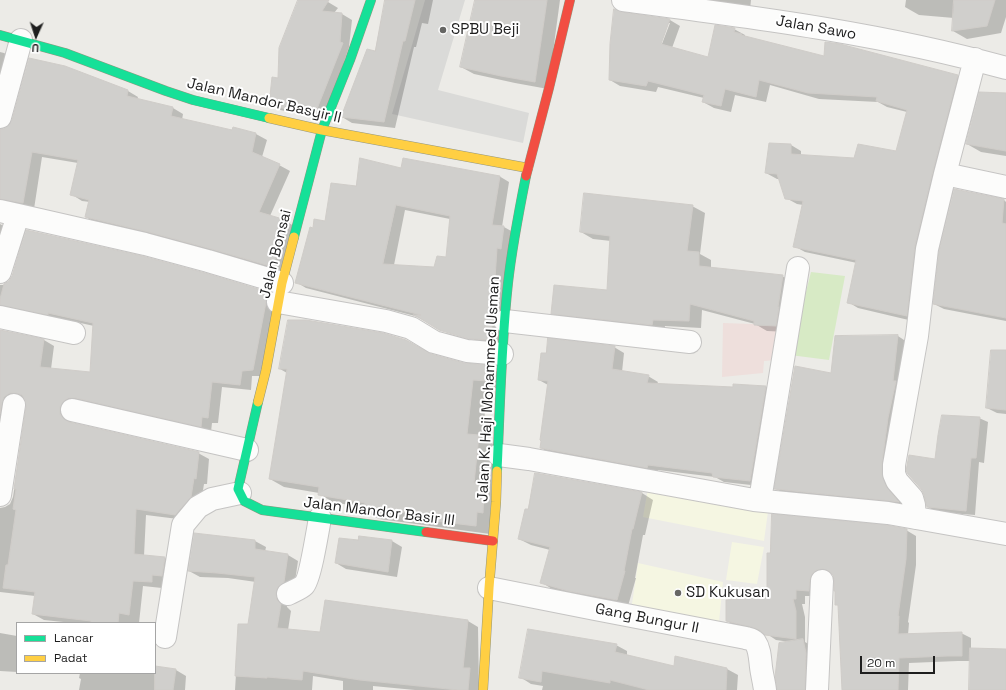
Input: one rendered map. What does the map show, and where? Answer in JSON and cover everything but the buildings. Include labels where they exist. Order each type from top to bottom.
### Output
[{"type":"street","name":"Jalan Bonsai","points":[[240,493],[238,489],[266,370],[280,293],[322,130],[350,60],[371,0]]},
{"type":"street","name":"Jalan K. Haji Mohammed Usman","points":[[483,690],[499,455],[502,354],[508,283],[528,168],[570,0]]},
{"type":"street","name":"Jalan Sawo","points":[[623,0],[772,20],[906,43],[975,59],[1006,68]]},
{"type":"street","name":"Jalan Mandor Basyir II","points":[[10,38],[65,53],[166,92],[193,100],[322,130],[528,168]]},
{"type":"street","points":[[0,117],[10,38]]},
{"type":"street","points":[[915,518],[912,498],[897,481],[894,474],[894,465],[917,336],[928,249],[945,174],[975,59]]},
{"type":"street","points":[[945,174],[1006,187]]},
{"type":"street","points":[[0,272],[9,213],[145,244],[208,261],[280,293],[411,328],[434,342],[467,351],[502,354]]},
{"type":"street","points":[[760,500],[798,268]]},
{"type":"street","points":[[0,318],[74,333]]},
{"type":"street","points":[[505,320],[690,342]]},
{"type":"street","points":[[0,495],[14,405]]},
{"type":"street","points":[[72,410],[247,450]]},
{"type":"street","points":[[499,455],[760,500],[888,513],[1006,534]]},
{"type":"street","points":[[164,637],[183,525],[198,507],[212,499],[240,493]]},
{"type":"street","name":"Jalan Mandor Basir III","points":[[240,493],[244,501],[262,510],[493,541]]},
{"type":"street","points":[[288,594],[305,584],[308,577],[320,518]]},
{"type":"street","points":[[817,690],[822,581]]},
{"type":"street","name":"Gang Bungur II","points":[[489,588],[752,640],[757,646],[759,653],[765,690]]},
{"type":"shaded area","points":[[425,0],[465,0],[438,90],[529,113],[523,143],[392,114]]},
{"type":"shaded area","points":[[723,323],[780,325],[776,360],[764,361],[763,373],[722,377]]},
{"type":"shaded area","points":[[649,483],[769,504],[764,541],[643,517]]},
{"type":"shaded area","points":[[732,542],[764,547],[757,584],[726,580]]},
{"type":"shaded area","name":"SD Kukusan","points":[[638,563],[723,582],[719,622],[632,604]]},
{"type":"green space","points":[[811,272],[845,276],[829,360],[790,355]]},
{"type":"traffic: fast","points":[[294,237],[322,130],[350,60],[371,0]]},
{"type":"traffic: fast","points":[[0,35],[65,53],[193,100],[269,118]]},
{"type":"traffic: fast","points":[[497,471],[502,354],[506,307],[518,216],[526,176]]},
{"type":"traffic: fast","points":[[258,402],[238,489],[244,501],[262,510],[426,532]]},
{"type":"traffic: slow","points":[[269,118],[322,130],[528,168]]},
{"type":"traffic: slow","points":[[258,402],[266,370],[282,283],[294,237]]},
{"type":"traffic: slow","points":[[483,690],[497,471]]},
{"type":"traffic: jam","points":[[526,176],[570,0]]},
{"type":"traffic: jam","points":[[426,532],[493,541]]},
{"type":"place","name":"SPBU Beji","points":[[443,30]]},
{"type":"place","name":"SD Kukusan","points":[[678,593]]}]
